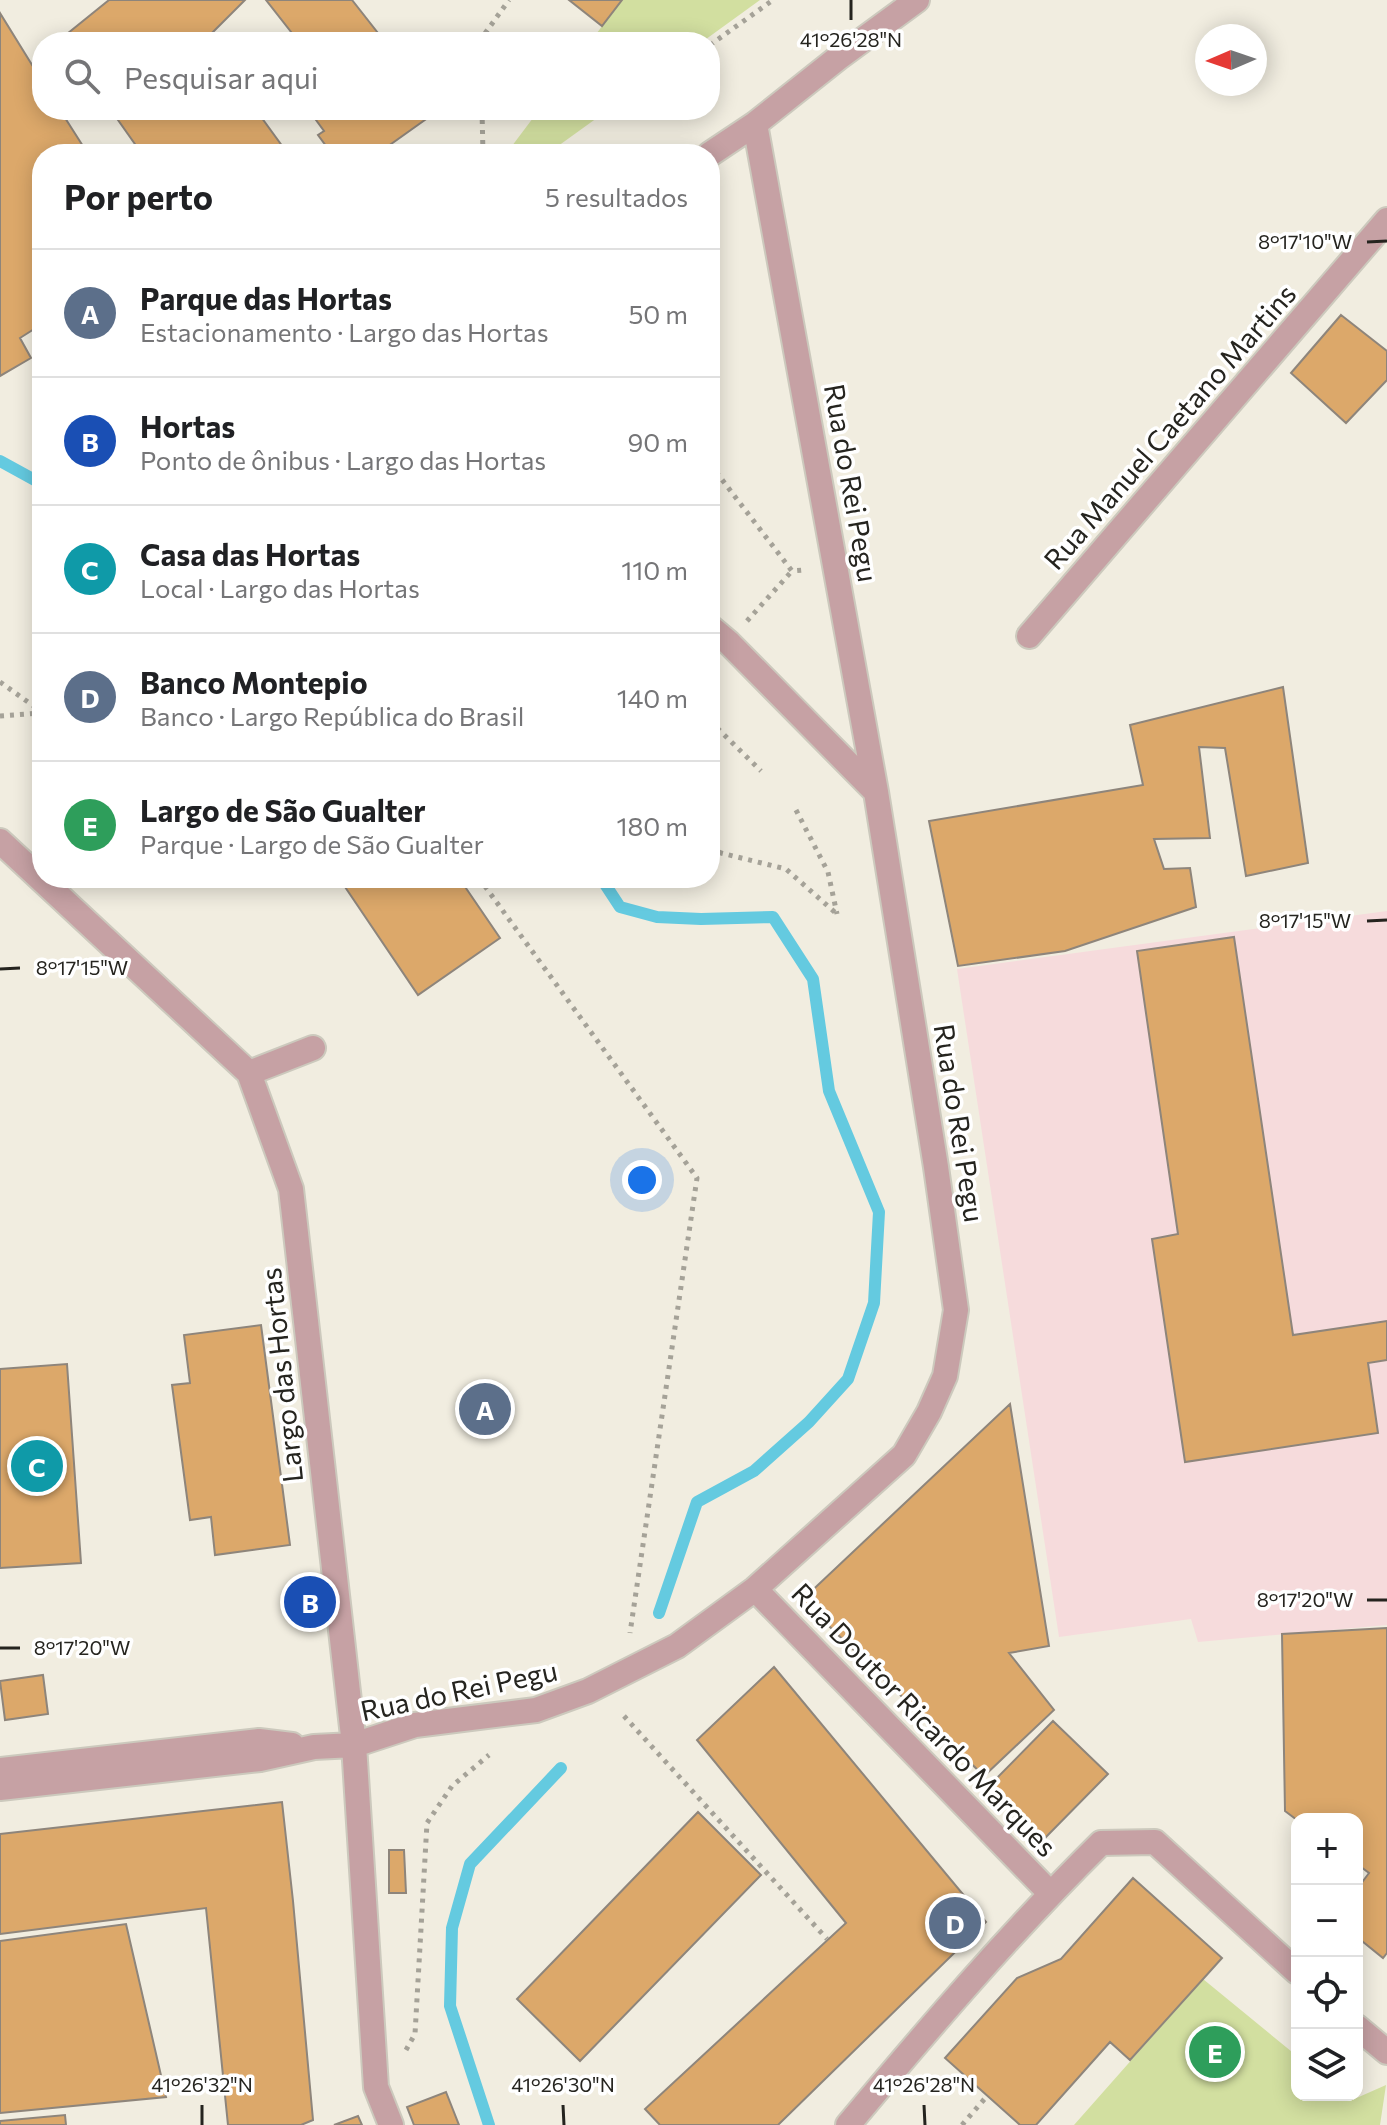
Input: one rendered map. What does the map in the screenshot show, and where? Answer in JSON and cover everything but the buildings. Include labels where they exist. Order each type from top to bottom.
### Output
[{"type":"street","points":[[720,147],[917,0]]},
{"type":"street","name":"Rua do Rei Pegu","points":[[0,1770],[259,1741],[314,1747],[354,1745],[415,1725],[536,1710],[588,1691],[677,1646],[755,1589],[904,1455],[929,1412],[945,1376],[956,1310],[876,792],[755,124]]},
{"type":"street","name":"Rua Manuel Caetano Martins","points":[[1029,636],[1387,220]]},
{"type":"street","points":[[720,635],[876,792]]},
{"type":"street","points":[[0,841],[32,871]]},
{"type":"street","points":[[50,888],[249,1073],[313,1048]]},
{"type":"street","name":"Largo das Hortas","points":[[249,1073],[291,1189],[354,1745],[376,2087],[391,2125]]},
{"type":"street","name":"Rua Doutor Ricardo Marques","points":[[755,1589],[1050,1893]]},
{"type":"street","name":"Rua do Rei Pegu","points":[[0,1788],[260,1759],[314,1747]]},
{"type":"street","points":[[848,2125],[933,2023],[1050,1893],[1101,1843],[1155,1842],[1291,1966]]},
{"type":"street","points":[[1359,2029],[1387,2052]]},
{"type":"path","points":[[486,32],[509,0]]},
{"type":"path","points":[[720,38],[773,0]]},
{"type":"path","points":[[482,120],[483,144]]},
{"type":"path","points":[[720,477],[792,571]]},
{"type":"path","points":[[748,620],[792,571],[836,566]]},
{"type":"path","points":[[0,682],[32,706]]},
{"type":"path","points":[[0,716],[32,714]]},
{"type":"path","points":[[720,731],[761,771]]},
{"type":"path","points":[[720,853],[786,869],[838,915],[828,872],[796,810]]},
{"type":"path","points":[[486,888],[697,1178],[629,1640],[618,1678]]},
{"type":"path","points":[[624,1716],[827,1939]]},
{"type":"path","points":[[399,2062],[415,2034],[427,1823],[452,1786],[489,1755]]},
{"type":"path","points":[[962,2125],[987,2096]]},
{"type":"shaded area","points":[[1387,911],[1387,1625],[1198,1642],[1191,1619],[1059,1637],[957,969]]},
{"type":"green space","points":[[622,0],[760,0],[716,32],[598,32]]},
{"type":"green space","points":[[532,120],[594,120],[561,144],[514,144]]},
{"type":"green space","points":[[1203,1979],[1291,2051],[1291,2101],[1363,2101],[1363,2095],[1386,2085],[1380,2125],[1074,2125]]},
{"type":"waterway","points":[[0,461],[32,479]]},
{"type":"waterway","points":[[608,888],[620,907],[657,917],[773,917],[813,979],[829,1091],[879,1212],[874,1303],[848,1379],[809,1422],[754,1471],[697,1502],[659,1613]]},
{"type":"waterway","points":[[489,2125],[450,2006],[452,1928],[470,1864],[561,1768]]},
{"type":"place","name":"Parque das Hortas","points":[[485,1409]]},
{"type":"place","name":"Casa das Hortas","points":[[37,1466]]},
{"type":"place","name":"Hortas","points":[[310,1602]]},
{"type":"place","name":"Banco Montepio","points":[[955,1923]]},
{"type":"place","name":"Largo de São Gualter","points":[[1215,2052]]}]
